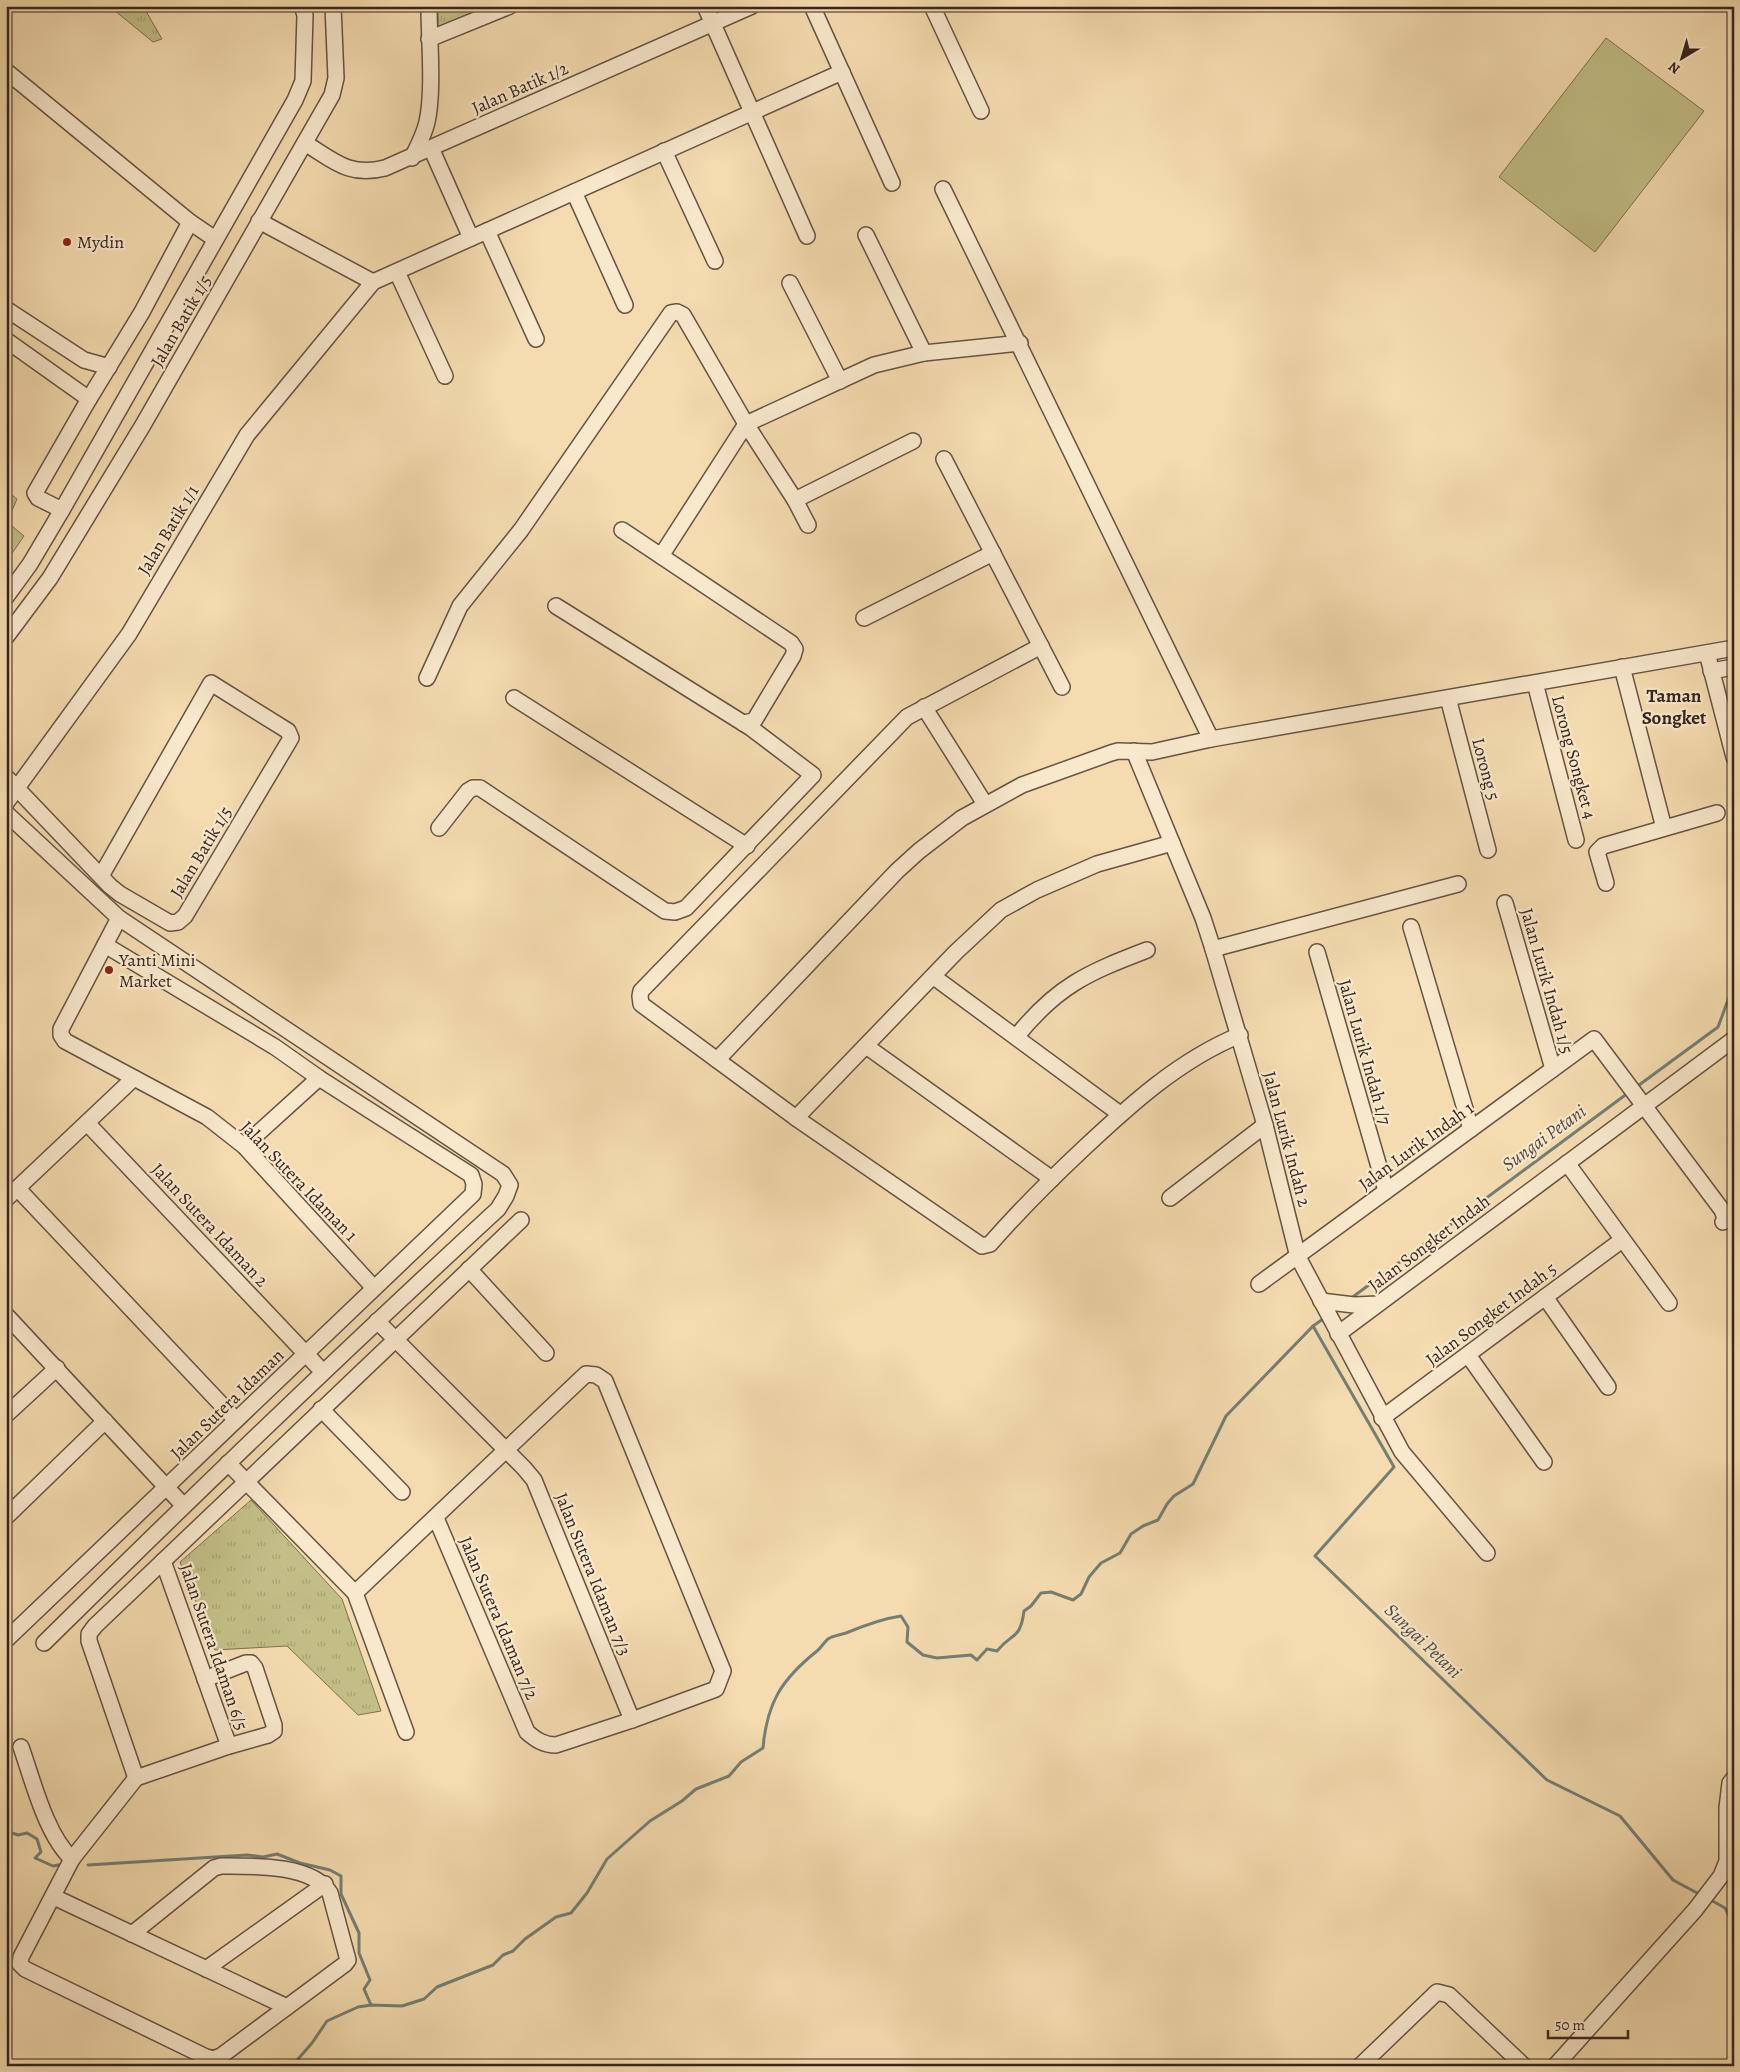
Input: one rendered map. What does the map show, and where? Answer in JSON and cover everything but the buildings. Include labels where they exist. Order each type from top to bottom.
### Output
[{"type":"street","points":[[6,597],[30,564],[62,510],[296,100],[304,81],[305,15],[302,6]]},
{"type":"street","name":"Jalan Batik 1/5","points":[[6,636],[50,578],[143,425],[332,95],[336,78],[333,6]]},
{"type":"street","points":[[412,158],[422,139],[430,103],[429,6]]},
{"type":"street","points":[[429,39],[510,6]]},
{"type":"street","points":[[705,6],[807,236]]},
{"type":"street","name":"Jalan Batik 1/2","points":[[305,143],[340,165],[356,172],[371,172],[412,158],[752,6]]},
{"type":"street","points":[[812,6],[892,183]]},
{"type":"street","points":[[932,6],[981,112]]},
{"type":"street","points":[[6,71],[190,222],[215,239]]},
{"type":"street","points":[[259,222],[372,282],[842,72]]},
{"type":"street","points":[[431,148],[471,238]]},
{"type":"street","points":[[664,152],[715,262]]},
{"type":"street","points":[[943,189],[1020,343],[1212,739]]},
{"type":"street","points":[[574,192],[624,305]]},
{"type":"street","points":[[62,510],[38,498],[35,492],[142,312],[190,222]]},
{"type":"street","points":[[487,231],[536,339]]},
{"type":"street","points":[[866,235],[924,353]]},
{"type":"street","points":[[397,272],[445,376]]},
{"type":"street","name":"Jalan Batik 1/1","points":[[6,804],[128,634],[248,435],[372,282]]},
{"type":"street","points":[[790,283],[840,381]]},
{"type":"street","points":[[6,309],[46,337],[84,360],[109,367]]},
{"type":"street","points":[[427,678],[460,606],[521,530],[671,313],[677,312],[683,315],[746,424],[796,500],[808,525]]},
{"type":"street","points":[[30,357],[42,353],[46,346],[46,337]]},
{"type":"street","points":[[6,340],[89,399]]},
{"type":"street","points":[[661,556],[746,424],[874,365],[924,353],[1020,343]]},
{"type":"street","points":[[796,500],[913,442]]},
{"type":"street","points":[[944,458],[1062,687]]},
{"type":"street","points":[[622,530],[791,643],[795,649],[794,656],[754,721],[743,723]]},
{"type":"street","points":[[864,618],[992,553]]},
{"type":"street","points":[[439,828],[468,791],[473,788],[480,788],[664,911],[675,912],[686,908],[813,775],[743,723],[556,606]]},
{"type":"street","points":[[1041,646],[907,717],[642,991],[640,996],[641,1004],[796,1118],[982,1246],[990,1244],[1052,1179],[1120,1114],[1197,1056],[1240,1035]]},
{"type":"street","points":[[717,1060],[906,862],[962,818],[985,804],[1030,782],[1118,751],[1152,752],[1212,739],[1734,648]]},
{"type":"street","points":[[1707,653],[1734,757]]},
{"type":"street","points":[[1622,667],[1664,828]]},
{"type":"street","points":[[1712,671],[1734,667]]},
{"type":"street","name":"Lorong Songket 4","points":[[1535,683],[1576,840]]},
{"type":"street","name":"Jalan Batik 1/5","points":[[6,777],[100,876],[120,894],[170,923],[178,922],[185,916],[291,738],[284,727],[211,684],[100,876]]},
{"type":"street","points":[[514,698],[746,846]]},
{"type":"street","name":"Lorong 5","points":[[1448,698],[1488,850]]},
{"type":"street","points":[[924,708],[985,804]]},
{"type":"street","name":"Jalan Lurik Indah 2","points":[[1134,751],[1203,918],[1213,948],[1265,1125],[1298,1257],[1394,1439],[1412,1466],[1487,1553]]},
{"type":"street","points":[[6,813],[119,918],[502,1174],[510,1185],[498,1209],[183,1505],[44,1644]]},
{"type":"street","points":[[1606,883],[1598,857],[1599,848],[1718,813]]},
{"type":"street","points":[[796,1118],[956,952],[1001,910],[1037,890],[1097,864],[1172,843]]},
{"type":"street","points":[[1213,948],[1458,884]]},
{"type":"street","name":"Jalan Lurik Indah 1/5","points":[[1505,903],[1553,1069]]},
{"type":"street","points":[[119,918],[105,945],[275,1047],[319,1078],[244,1146]]},
{"type":"street","points":[[1411,927],[1470,1129]]},
{"type":"street","name":"Jalan Sutera Idaman 1","points":[[105,945],[61,1029],[61,1035],[65,1041],[207,1117],[244,1146],[374,1288]]},
{"type":"street","points":[[1016,1037],[1044,1004],[1064,989],[1097,969],[1146,950]]},
{"type":"street","name":"Jalan Lurik Indah 1/7","points":[[1317,952],[1386,1191]]},
{"type":"street","points":[[934,976],[1120,1114]]},
{"type":"street","name":"Jalan Lurik Indah 1","points":[[1259,1284],[1594,1039],[1641,1102]]},
{"type":"street","points":[[866,1046],[1052,1179]]},
{"type":"street","name":"Jalan Songket Indah","points":[[1338,1334],[1567,1164],[1641,1102],[1731,1047]]},
{"type":"street","points":[[6,1199],[134,1078]]},
{"type":"street","name":"Jalan Sutera Idaman","points":[[6,1640],[473,1194],[474,1184],[471,1175],[319,1078]]},
{"type":"street","points":[[1641,1102],[1722,1210],[1725,1218],[1723,1222]]},
{"type":"street","name":"Jalan Sutera Idaman 2","points":[[87,1123],[323,1372]]},
{"type":"street","points":[[1170,1198],[1265,1125]]},
{"type":"street","points":[[1567,1164],[1669,1303]]},
{"type":"street","points":[[18,1189],[236,1420]]},
{"type":"street","points":[[136,1778],[89,1634],[95,1626],[321,1409],[521,1220]]},
{"type":"street","name":"Jalan Songket Indah 5","points":[[1382,1418],[1622,1240]]},
{"type":"street","points":[[469,1269],[546,1353]]},
{"type":"street","points":[[1545,1297],[1608,1387]]},
{"type":"street","points":[[1321,1301],[1354,1305],[1378,1304]]},
{"type":"street","points":[[6,1315],[183,1505]]},
{"type":"street","name":"Jalan Sutera Idaman 7/3","points":[[377,1321],[507,1450],[534,1480],[632,1720]]},
{"type":"street","points":[[1468,1355],[1544,1462]]},
{"type":"street","points":[[6,1415],[56,1368]]},
{"type":"street","points":[[355,1593],[586,1374],[596,1375],[605,1381],[723,1671],[716,1689],[632,1720]]},
{"type":"street","points":[[321,1409],[402,1492]]},
{"type":"street","points":[[6,1517],[105,1421]]},
{"type":"street","points":[[228,1463],[355,1593],[406,1732]]},
{"type":"street","name":"Jalan Sutera Idaman 7/2","points":[[436,1518],[527,1732],[540,1742],[556,1746],[632,1720]]},
{"type":"street","name":"Jalan Sutera Idaman 6/5","points":[[163,1561],[229,1746]]},
{"type":"street","points":[[132,1934],[207,1872],[221,1866],[277,1867],[316,1879],[325,1884],[330,1893],[348,1960],[221,2056],[214,2059],[206,2058],[25,1969],[20,1964],[21,1957],[54,1897],[72,1859],[136,1778],[229,1746],[268,1735],[274,1731],[274,1725],[255,1668],[251,1663],[246,1663],[205,1678]]},
{"type":"street","points":[[21,1747],[54,1836],[72,1859]]},
{"type":"street","points":[[1555,2066],[1695,1910],[1730,1860],[1727,1808],[1730,1783],[1734,1778]]},
{"type":"street","points":[[206,1969],[325,1884]]},
{"type":"street","points":[[54,1897],[287,2007]]},
{"type":"street","points":[[1360,2066],[1437,1992],[1449,1995],[1524,2066]]},
{"type":"green space","points":[[109,6],[143,6],[162,39],[153,42]]},
{"type":"green space","points":[[438,6],[486,6],[438,31]]},
{"type":"green space","points":[[1606,38],[1704,111],[1595,252],[1499,177]]},
{"type":"green space","points":[[6,490],[17,499],[7,522],[24,536],[6,562]]},
{"type":"green space","points":[[251,1500],[342,1599],[381,1711],[358,1715],[287,1646],[215,1650],[180,1562]]},
{"type":"waterway","name":"Sungai Petani","points":[[1635,1088],[1718,1027],[1734,984]]},
{"type":"waterway","name":"Sungai Petani","points":[[1350,1299],[1628,1093]]},
{"type":"waterway","name":"Sungai Petani","points":[[1323,1319],[1313,1326],[1394,1467],[1315,1556],[1547,1780],[1620,1816],[1673,1880],[1701,1895]]},
{"type":"waterway","points":[[292,2066],[312,2043],[327,2021],[358,2007],[371,2005],[402,2006],[424,1999],[437,1987],[493,1965],[503,1955],[513,1951],[525,1939],[556,1917],[571,1913],[587,1893],[607,1859],[650,1821],[682,1801],[696,1789],[729,1776],[741,1762],[763,1748],[768,1717],[778,1693],[794,1671],[830,1638],[873,1623],[901,1616],[908,1627],[907,1642],[923,1655],[937,1658],[971,1655],[977,1660],[987,1649],[997,1651],[1018,1632],[1024,1611],[1031,1606],[1041,1593],[1051,1592],[1073,1600],[1081,1594],[1089,1577],[1101,1563],[1120,1553],[1131,1534],[1143,1526],[1158,1520],[1174,1496],[1193,1484],[1226,1416],[1313,1326]]},
{"type":"waterway","points":[[6,1831],[18,1835],[27,1833],[37,1839],[41,1852],[35,1858],[53,1866],[64,1864]]},
{"type":"waterway","points":[[88,1865],[247,1855],[263,1857],[277,1854],[300,1863],[330,1870],[341,1876],[341,1894],[359,1933],[359,1953],[370,1980],[364,1989],[371,2005]]},
{"type":"waterway","name":"Sungai Petani","points":[[1709,1899],[1725,1908],[1734,1926]]},
{"type":"place","name":"Mydin","points":[[67,242]]},
{"type":"place","name":"Yanti Mini Market","points":[[109,970]]},
{"type":"district","name":"Taman Songket","points":[[1674,707]]}]
